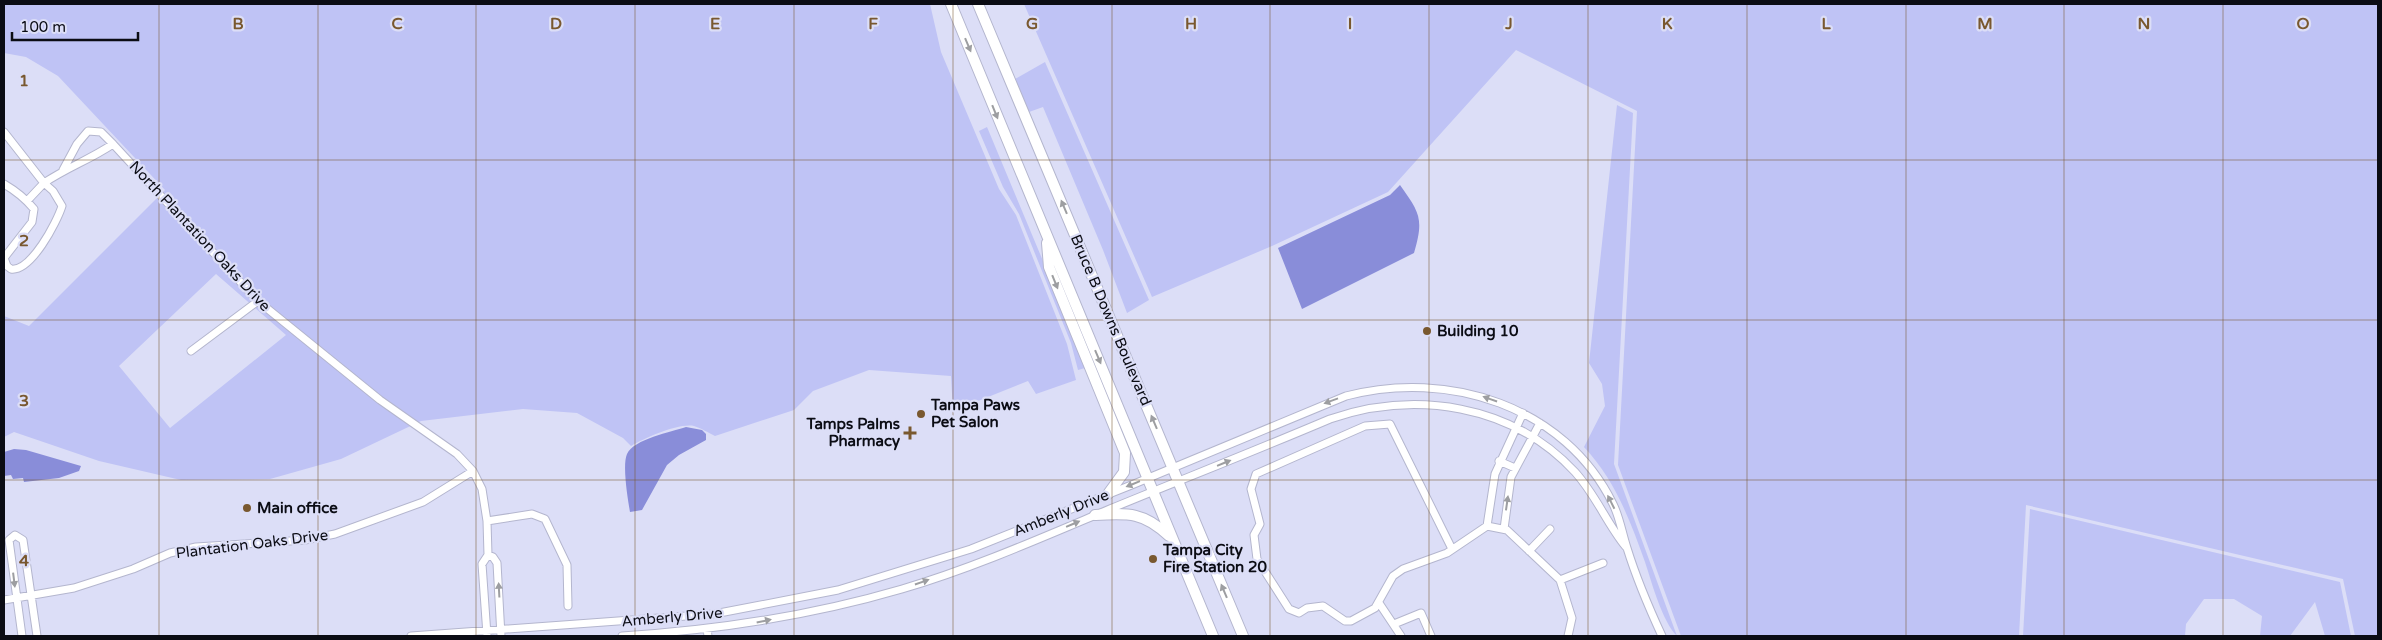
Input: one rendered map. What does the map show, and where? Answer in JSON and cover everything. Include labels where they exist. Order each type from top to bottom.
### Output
[{"type":"main road","name":"Bruce B Downs Boulevard","points":[[951,4],[1213,636]]},
{"type":"main road","name":"Bruce B Downs Boulevard","points":[[978,4],[1243,636]]},
{"type":"main road","points":[[1046,234],[1049,267],[1125,452],[1124,472],[1108,494]]},
{"type":"main road","points":[[1095,515],[1123,514],[1143,517],[1153,521],[1173,539]]},
{"type":"street","name":"North Plantation Oaks Drive","points":[[63,170],[77,144],[88,131],[100,132],[258,301],[380,400],[457,454],[473,472]]},
{"type":"street","points":[[4,132],[44,183],[52,190],[62,206],[58,220],[42,245],[22,267],[11,269],[7,266],[4,258],[32,222],[34,209],[27,201],[4,184]]},
{"type":"street","points":[[27,201],[44,183],[63,170],[89,160],[113,144]]},
{"type":"street","points":[[191,352],[258,301]]},
{"type":"street","name":"Amberly Drive","points":[[411,636],[501,633],[714,614],[829,592],[895,574],[971,548],[1148,478],[1330,401],[1374,390],[1420,386],[1458,390],[1496,401],[1540,423],[1570,445],[1594,473],[1613,504],[1627,547],[1662,636]]},
{"type":"street","name":"Amberly Drive","points":[[622,636],[707,632],[717,627],[754,623],[844,604],[902,589],[977,564],[1330,419],[1371,407],[1412,403],[1444,405],[1486,415],[1532,438],[1576,473],[1597,501],[1616,535],[1627,547]]},
{"type":"street","points":[[1487,526],[1495,474],[1499,461],[1523,413]]},
{"type":"street","points":[[1504,529],[1507,500],[1515,468],[1540,423]]},
{"type":"street","points":[[1452,550],[1390,424],[1365,426],[1256,474],[1250,489],[1260,524],[1254,535],[1257,559],[1276,593],[1289,609],[1299,613],[1308,608],[1323,606],[1345,621],[1351,621],[1375,608],[1393,576],[1403,569],[1452,550],[1487,526],[1507,530],[1560,580],[1572,618],[1568,636]]},
{"type":"street","points":[[1499,461],[1515,468]]},
{"type":"street","points":[[473,472],[482,489],[487,521],[488,555],[482,564],[487,634]]},
{"type":"street","name":"Plantation Oaks Drive","points":[[4,600],[74,588],[106,578],[170,553],[196,547],[305,540],[335,534],[423,502],[473,472]]},
{"type":"street","points":[[487,521],[532,514],[545,519],[567,565],[568,606]]},
{"type":"street","points":[[1530,551],[1550,529]]},
{"type":"street","points":[[22,636],[9,540],[15,536],[23,540],[37,636]]},
{"type":"street","points":[[488,555],[493,557],[497,563],[501,633]]},
{"type":"street","points":[[1560,580],[1604,564]]},
{"type":"street","points":[[1379,603],[1401,636]]},
{"type":"street","points":[[1394,624],[1421,613],[1431,636]]},
{"type":"street","points":[[714,614],[720,636]]},
{"type":"shaded area","points":[[4,4],[930,4],[941,52],[999,189],[1016,215],[1067,344],[1076,380],[1036,394],[1028,381],[953,411],[951,376],[869,370],[813,391],[794,410],[715,436],[697,427],[687,426],[662,432],[631,446],[623,438],[577,413],[523,409],[421,421],[341,459],[270,479],[181,480],[99,461],[14,432],[4,437],[4,316],[29,326],[165,190],[58,76],[26,57],[4,53]],"holes":[[[216,274],[286,335],[170,428],[119,366]]]},
{"type":"shaded area","points":[[1024,4],[2378,4],[2378,636],[2355,636],[2343,579],[2026,505],[2019,636],[1681,636],[1618,465],[1637,111],[1516,50],[1388,192],[1272,246],[1152,297]]},
{"type":"shaded area","points":[[1045,62],[1149,300],[1127,313],[1103,250],[1043,107],[1029,112],[1015,79]]},
{"type":"shaded area","points":[[1617,105],[1633,113],[1614,464],[1677,636],[1662,612],[1639,546],[1620,501],[1604,473],[1584,447],[1605,406],[1602,384],[1589,363]]},
{"type":"shaded area","points":[[987,127],[1085,368],[1078,370],[1071,343],[1019,214],[1003,187],[979,131]]},
{"type":"shaded area","points":[[1400,185],[1416,210],[1418,217],[1419,232],[1414,253],[1302,309],[1278,248],[1390,195]]},
{"type":"shaded area","points":[[686,427],[702,430],[706,434],[706,440],[679,455],[667,465],[642,510],[630,512],[625,474],[627,454],[637,444],[645,440]]},
{"type":"shaded area","points":[[14,449],[26,450],[81,466],[79,471],[59,478],[24,482],[23,478],[13,479],[11,475],[4,476],[4,452]]},
{"type":"shaded area","points":[[2030,509],[2340,582],[2351,636],[2325,636],[2315,602],[2290,636],[2260,636],[2262,616],[2234,599],[2204,599],[2186,624],[2185,636],[2023,636]]},
{"type":"place","name":"Building 10","points":[[1427,331]]},
{"type":"place","name":"Tampa Paws Pet Salon","points":[[921,414]]},
{"type":"place","name":"Tamps Palms Pharmacy","points":[[910,433]]},
{"type":"place","name":"Main office","points":[[247,508]]},
{"type":"place","name":"Tampa City Fire Station 20","points":[[1153,559]]}]
